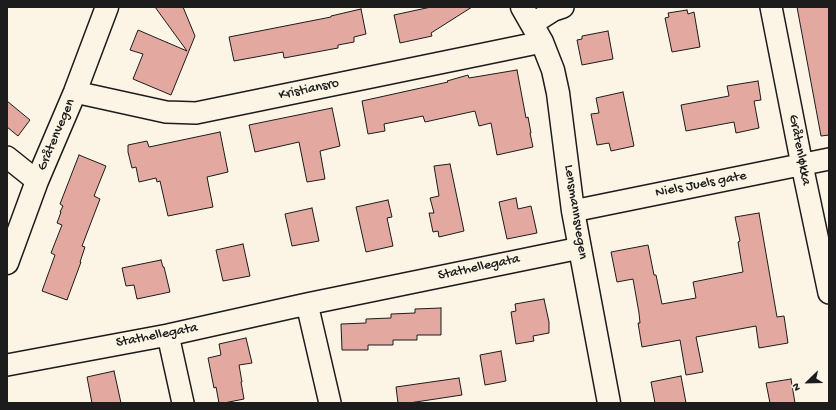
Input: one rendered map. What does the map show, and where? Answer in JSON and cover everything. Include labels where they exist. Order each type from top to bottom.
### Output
[{"type":"street","name":"Gråtenvegen","points":[[7,263],[107,7]]},
{"type":"street","points":[[532,24],[554,10],[563,7]]},
{"type":"street","name":"Gråtenløkka","points":[[771,7],[829,293]]},
{"type":"street","name":"Kristiansro","points":[[75,92],[166,112],[196,113],[532,24]]},
{"type":"street","name":"Lensmannsvegen","points":[[532,24],[553,70],[558,92],[573,211],[609,403]]},
{"type":"street","points":[[7,158],[38,181]]},
{"type":"street","name":"Niels Juels gate","points":[[573,211],[829,159]]},
{"type":"street","name":"Stathellegata","points":[[7,365],[168,335],[307,304],[580,248]]},
{"type":"street","points":[[307,304],[330,403]]},
{"type":"street","points":[[168,335],[182,403]]},
{"type":"building","points":[[155,7],[183,7],[195,36],[171,95],[133,79],[143,54],[130,50],[138,30],[187,51]]},
{"type":"building","points":[[431,7],[472,7],[431,33],[432,36],[400,43],[394,15]]},
{"type":"building","points":[[797,7],[829,7],[829,135],[821,136]]},
{"type":"building","points":[[361,9],[366,34],[354,37],[354,42],[338,45],[338,48],[284,58],[283,52],[234,61],[229,37],[331,17]]},
{"type":"building","points":[[687,10],[688,14],[694,12],[700,47],[672,52],[665,18],[669,17],[668,13]]},
{"type":"building","points":[[608,31],[613,59],[582,65],[577,40],[582,39],[582,36]]},
{"type":"building","points":[[517,70],[526,118],[528,117],[533,147],[497,155],[491,123],[479,126],[475,111],[425,122],[423,116],[384,124],[385,131],[368,134],[362,101],[448,82],[447,81],[468,75],[469,78]]},
{"type":"building","points":[[758,81],[761,100],[754,101],[759,128],[736,133],[734,122],[686,131],[681,105],[729,96],[727,86]]},
{"type":"building","points":[[623,92],[634,146],[611,151],[609,143],[597,145],[591,114],[599,113],[596,98]]},
{"type":"building","points":[[7,101],[30,120],[18,136],[7,127]]},
{"type":"building","points":[[332,108],[340,146],[320,151],[325,179],[307,182],[299,142],[255,152],[249,125]]},
{"type":"building","points":[[220,132],[228,172],[207,177],[213,207],[168,216],[160,181],[157,182],[156,178],[139,182],[136,167],[132,168],[128,145],[147,141],[149,147]]},
{"type":"building","points":[[79,155],[106,166],[94,196],[100,199],[82,246],[85,247],[81,262],[67,300],[42,291],[55,255],[51,253],[62,225],[57,223],[63,206],[60,204]]},
{"type":"building","points":[[450,164],[464,231],[439,237],[438,231],[433,232],[429,213],[434,213],[430,198],[439,196],[434,166]]},
{"type":"building","points":[[516,198],[518,209],[531,206],[537,233],[507,239],[499,202]]},
{"type":"building","points":[[388,200],[392,217],[387,218],[393,246],[366,252],[356,207]]},
{"type":"building","points":[[312,208],[319,241],[292,246],[285,214]]},
{"type":"building","points":[[759,213],[777,317],[784,316],[788,343],[759,348],[756,326],[696,337],[703,372],[686,375],[680,340],[642,347],[638,323],[640,323],[639,313],[633,279],[617,282],[611,252],[648,245],[662,304],[696,298],[693,282],[743,272],[738,242],[740,241],[735,217]]},
{"type":"building","points":[[243,244],[250,276],[223,281],[216,250]]},
{"type":"building","points":[[161,260],[170,292],[137,299],[134,285],[126,286],[122,268]]},
{"type":"building","points":[[544,299],[549,322],[549,333],[533,336],[534,341],[516,344],[511,312],[516,311],[515,304]]},
{"type":"building","points":[[441,308],[441,335],[417,335],[417,340],[393,340],[393,345],[368,345],[368,350],[342,350],[341,324],[366,323],[366,319],[391,318],[391,314],[415,313],[415,309]]},
{"type":"building","points":[[246,338],[252,363],[239,365],[244,399],[219,403],[216,387],[214,388],[208,358],[221,355],[219,344]]},
{"type":"building","points":[[501,351],[506,381],[485,385],[480,355]]},
{"type":"building","points":[[114,371],[121,403],[92,403],[87,377]]},
{"type":"building","points":[[681,376],[686,403],[655,403],[651,382]]},
{"type":"building","points":[[459,378],[462,395],[409,403],[398,403],[396,387]]},
{"type":"building","points":[[791,379],[795,403],[770,403],[766,383]]}]
